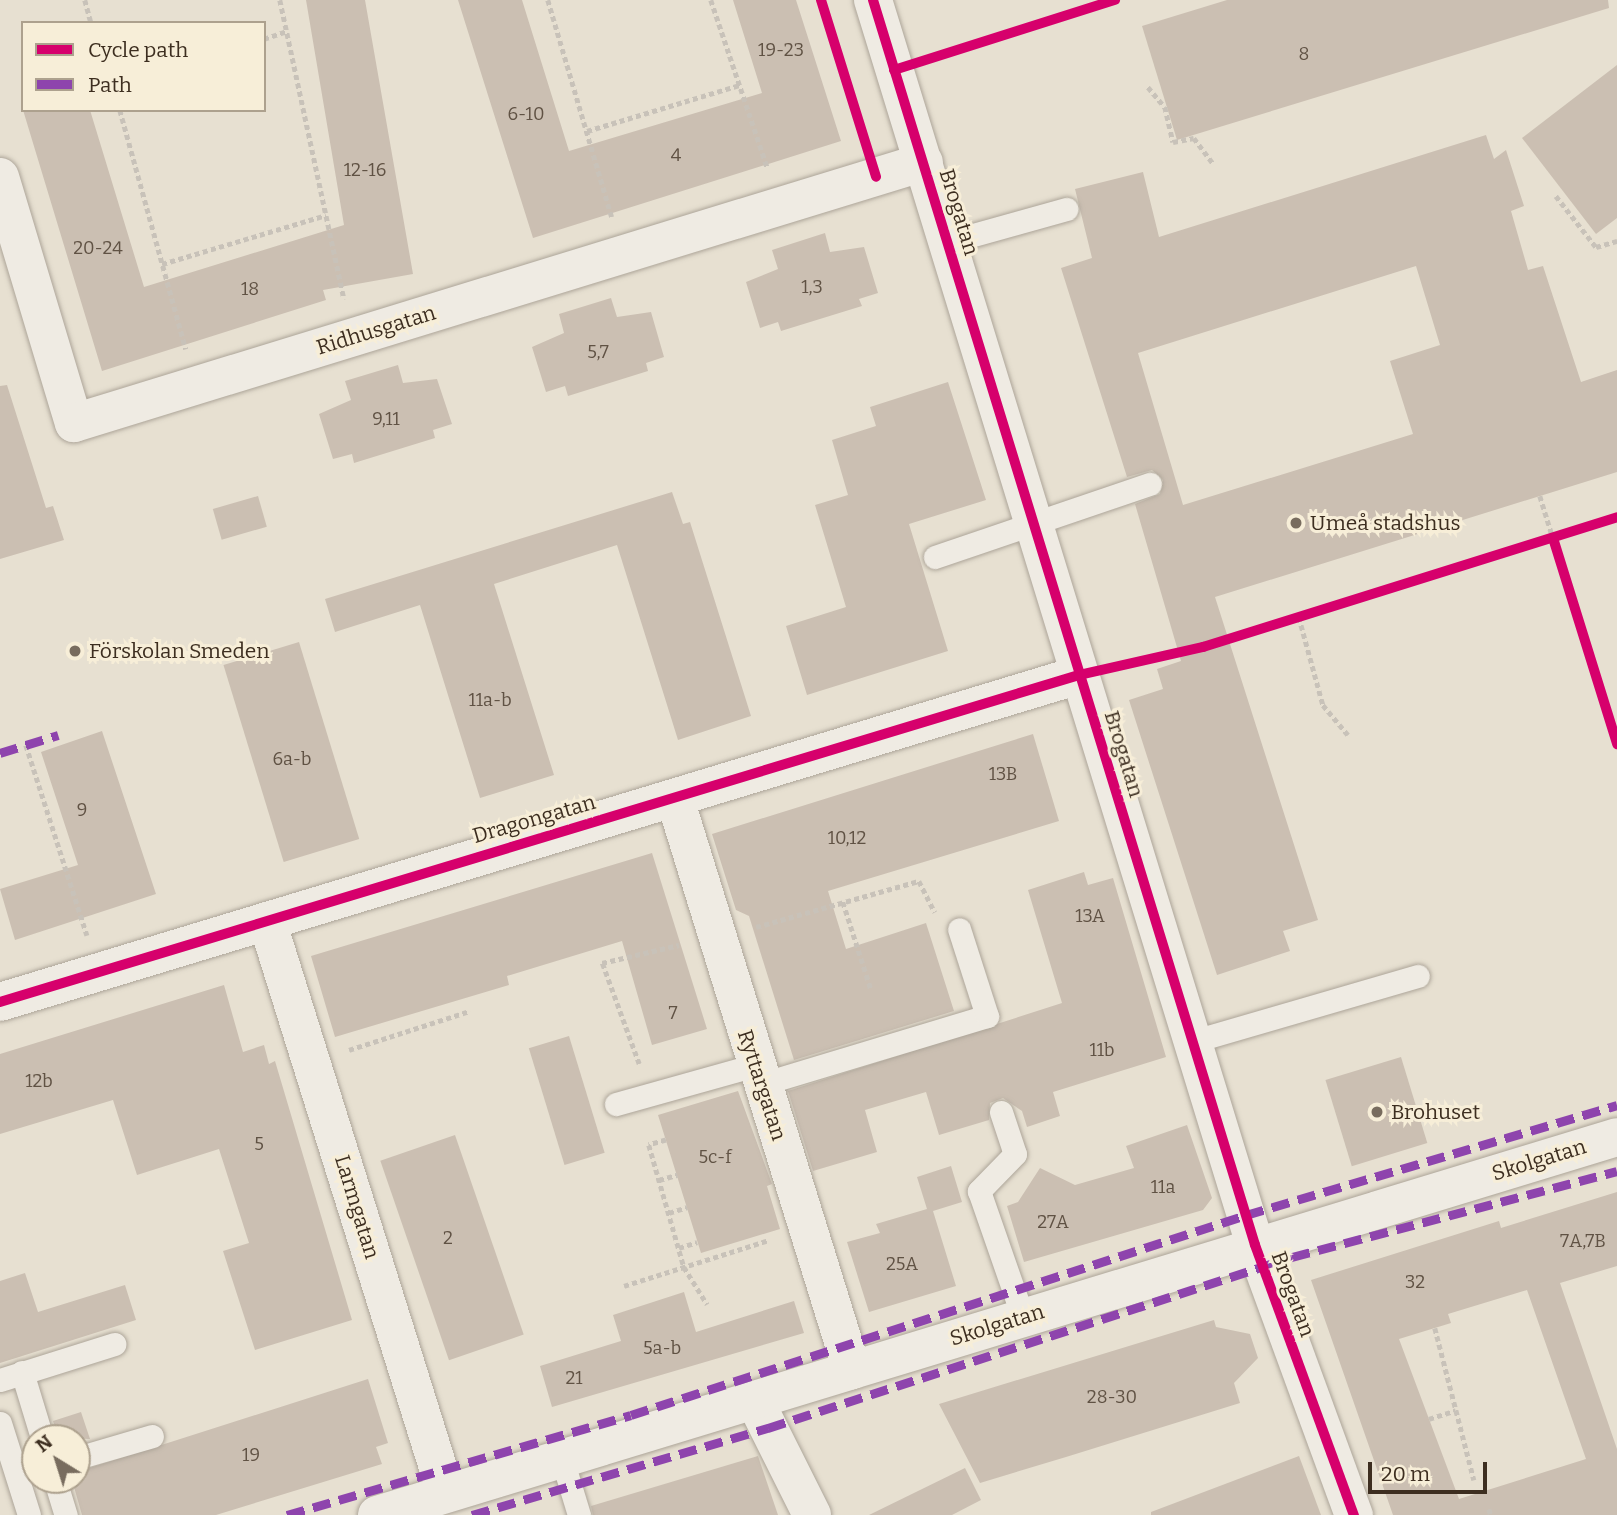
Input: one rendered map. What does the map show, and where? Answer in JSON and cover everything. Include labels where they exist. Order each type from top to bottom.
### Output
[{"type":"street","name":"Brogatan","points":[[873,0],[1255,1245],[1354,1515]]},
{"type":"street","name":"Ridhusgatan","points":[[0,177],[74,423],[924,162]]},
{"type":"street","name":"Dragongatan","points":[[0,1002],[1079,675]]},
{"type":"street","name":"Ryttargatan","points":[[675,799],[852,1370]]},
{"type":"street","name":"Larmgatan","points":[[267,921],[446,1493]]},
{"type":"street","name":"Skolgatan","points":[[377,1515],[756,1403],[852,1370],[1255,1245],[1617,1137]]},
{"type":"street","points":[[756,1403],[812,1515]]},
{"type":"lane","points":[[948,242],[1066,209]]},
{"type":"lane","points":[[935,557],[1032,520],[1150,484]]},
{"type":"lane","points":[[616,1104],[759,1074],[987,1016],[959,929]]},
{"type":"lane","points":[[1194,1041],[1419,976]]},
{"type":"lane","points":[[1001,1112],[1015,1154],[979,1191],[1023,1317]]},
{"type":"lane","points":[[0,1380],[114,1344]]},
{"type":"lane","points":[[22,1372],[38,1424]]},
{"type":"lane","points":[[0,1423],[29,1515]]},
{"type":"lane","points":[[91,1454],[152,1436]]},
{"type":"lane","points":[[562,1460],[579,1515]]},
{"type":"lane","points":[[59,1494],[66,1515]]},
{"type":"path","points":[[85,0],[90,21]]},
{"type":"path","points":[[280,0],[353,337]]},
{"type":"path","points":[[548,0],[623,255]]},
{"type":"path","points":[[711,0],[781,206]]},
{"type":"path","points":[[266,38],[287,32]]},
{"type":"path","points":[[587,131],[739,85]]},
{"type":"path","points":[[1148,87],[1165,107],[1173,142],[1194,138],[1213,163]]},
{"type":"path","points":[[121,112],[196,385]]},
{"type":"path","points":[[1556,196],[1596,247],[1617,241]]},
{"type":"path","points":[[162,264],[326,215]]},
{"type":"path","points":[[1539,496],[1558,536],[1557,550]]},
{"type":"path","points":[[1541,541],[1558,536]]},
{"type":"path","points":[[1287,621],[1312,613]]},
{"type":"path","points":[[1299,617],[1323,705],[1348,735]]},
{"type":"path","points":[[26,745],[100,972]]},
{"type":"path","points":[[843,902],[871,989]]},
{"type":"path","points":[[312,1062],[470,1011]]},
{"type":"path","points":[[666,1140],[649,1145],[684,1266],[707,1304]]},
{"type":"path","points":[[659,1180],[677,1175]]},
{"type":"path","points":[[669,1213],[687,1207]]},
{"type":"path","points":[[624,1286],[808,1228]]},
{"type":"path","points":[[679,1248],[698,1242]]},
{"type":"path","points":[[1434,1328],[1474,1480]]},
{"type":"path","points":[[1429,1419],[1456,1410]]},
{"type":"building","points":[[306,0],[365,0],[413,274],[323,290],[326,300],[102,371],[24,112],[91,112],[144,287],[344,225]]},
{"type":"building","points":[[458,0],[522,0],[569,151],[762,93],[733,0],[796,0],[841,141],[533,238]]},
{"type":"building","points":[[1227,0],[1608,0],[1609,8],[1177,140],[1142,26]]},
{"type":"building","points":[[1617,65],[1617,218],[1596,234],[1522,138]]},
{"type":"building","name":"Umeå stadshus","points":[[1486,135],[1494,159],[1506,150],[1524,206],[1511,211],[1528,270],[1543,266],[1581,382],[1617,370],[1617,472],[1215,597],[1318,920],[1283,931],[1290,951],[1217,975],[1129,700],[1163,689],[1157,669],[1181,661],[1135,504],[1160,494],[1163,480],[1152,470],[1127,477],[1061,268],[1092,258],[1075,189],[1143,172],[1159,237]],"holes":[[[1416,266],[1440,345],[1390,361],[1413,434],[1183,505],[1138,353]]]},
{"type":"building","points":[[825,233],[830,252],[864,247],[878,293],[859,299],[862,306],[781,331],[778,322],[760,328],[746,282],[778,269],[772,250]]},
{"type":"building","points":[[611,298],[617,317],[651,312],[664,357],[646,363],[648,371],[568,396],[565,386],[546,392],[532,347],[564,333],[559,314]]},
{"type":"building","points":[[398,365],[403,383],[437,379],[452,424],[433,430],[435,438],[354,463],[352,454],[333,459],[319,414],[351,400],[345,381]]},
{"type":"building","points":[[948,382],[986,500],[909,524],[948,651],[807,695],[786,626],[846,607],[815,505],[848,495],[832,440],[876,426],[870,407]]},
{"type":"building","points":[[7,385],[46,508],[53,506],[64,540],[0,559],[0,386]]},
{"type":"building","points":[[672,492],[683,524],[690,522],[751,716],[678,740],[617,545],[494,584],[554,775],[480,798],[420,605],[335,632],[325,599]]},
{"type":"building","points":[[258,496],[267,527],[222,540],[213,509]]},
{"type":"building","points":[[299,642],[359,839],[284,862],[223,665]]},
{"type":"building","points":[[102,731],[156,894],[15,940],[0,889],[78,865],[41,752]]},
{"type":"building","points":[[1033,734],[1059,821],[828,891],[846,949],[926,923],[954,1011],[794,1060],[749,916],[736,910],[712,834]]},
{"type":"building","points":[[652,853],[707,1029],[652,1045],[622,941],[507,976],[509,985],[335,1037],[311,956]]},
{"type":"building","points":[[1084,872],[1088,885],[1113,878],[1166,1057],[1053,1092],[1060,1116],[1027,1127],[1022,1111],[1003,1098],[990,1103],[989,1120],[939,1135],[926,1092],[865,1110],[877,1152],[813,1171],[788,1091],[1062,1003],[1028,890]]},
{"type":"building","points":[[224,985],[243,1052],[264,1045],[269,1064],[275,1061],[352,1320],[255,1350],[223,1251],[249,1243],[219,1149],[137,1175],[113,1100],[0,1134],[0,1054]]},
{"type":"building","points":[[569,1036],[605,1153],[565,1165],[529,1048]]},
{"type":"building","name":"Brohuset","points":[[1401,1057],[1427,1143],[1352,1166],[1325,1080]]},
{"type":"building","points":[[738,1091],[772,1184],[767,1186],[780,1229],[701,1253],[658,1115]]},
{"type":"building","points":[[1187,1125],[1212,1198],[1203,1210],[1024,1262],[1007,1206],[1018,1202],[1040,1168],[1075,1185],[1134,1168],[1126,1146]]},
{"type":"building","points":[[455,1135],[524,1335],[449,1360],[380,1161]]},
{"type":"building","points":[[951,1166],[962,1202],[933,1211],[956,1286],[869,1312],[847,1242],[880,1233],[876,1224],[927,1209],[917,1177]]},
{"type":"building","points":[[1617,1192],[1617,1266],[1560,1283],[1617,1449],[1617,1515],[1393,1515],[1311,1280],[1499,1221],[1501,1228]],"holes":[[[1527,1290],[1586,1459],[1459,1499],[1399,1339],[1451,1323],[1448,1314]]]},
{"type":"building","points":[[25,1273],[38,1312],[125,1285],[136,1320],[0,1363],[0,1281]]},
{"type":"building","points":[[684,1292],[696,1332],[794,1301],[804,1333],[552,1407],[540,1366],[621,1341],[613,1315]]},
{"type":"building","points":[[1214,1320],[1216,1327],[1250,1334],[1258,1358],[1234,1383],[1240,1403],[1066,1457],[980,1483],[939,1404]]},
{"type":"building","points":[[368,1379],[388,1443],[376,1447],[382,1464],[216,1515],[82,1515],[76,1494],[91,1494],[91,1468]]},
{"type":"building","points":[[81,1412],[85,1424],[54,1424],[53,1421]]},
{"type":"building","points":[[758,1456],[778,1515],[593,1515],[591,1506]]},
{"type":"building","points":[[1299,1456],[1321,1515],[1151,1515],[1151,1512]]},
{"type":"building","points":[[965,1468],[981,1500],[952,1515],[869,1515]]},
{"type":"marked path","points":[[0,753],[58,735]]},
{"type":"marked path","points":[[287,1515],[631,1415],[1246,1215],[1617,1105]]},
{"type":"marked path","points":[[472,1515],[768,1428],[1292,1257],[1617,1171]]},
{"type":"cycle path","points":[[821,0],[876,177]]},
{"type":"cycle path","points":[[873,0],[1255,1245],[1354,1515]]},
{"type":"cycle path","points":[[894,70],[1115,0]]},
{"type":"cycle path","points":[[0,1002],[1079,675],[1203,647],[1617,517]]},
{"type":"cycle path","points":[[1553,538],[1617,744]]},
{"type":"place","name":"Umeå stadshus","points":[[1296,523]]},
{"type":"place","name":"Förskolan Smeden","points":[[75,651]]},
{"type":"place","name":"Brohuset","points":[[1377,1112]]}]
